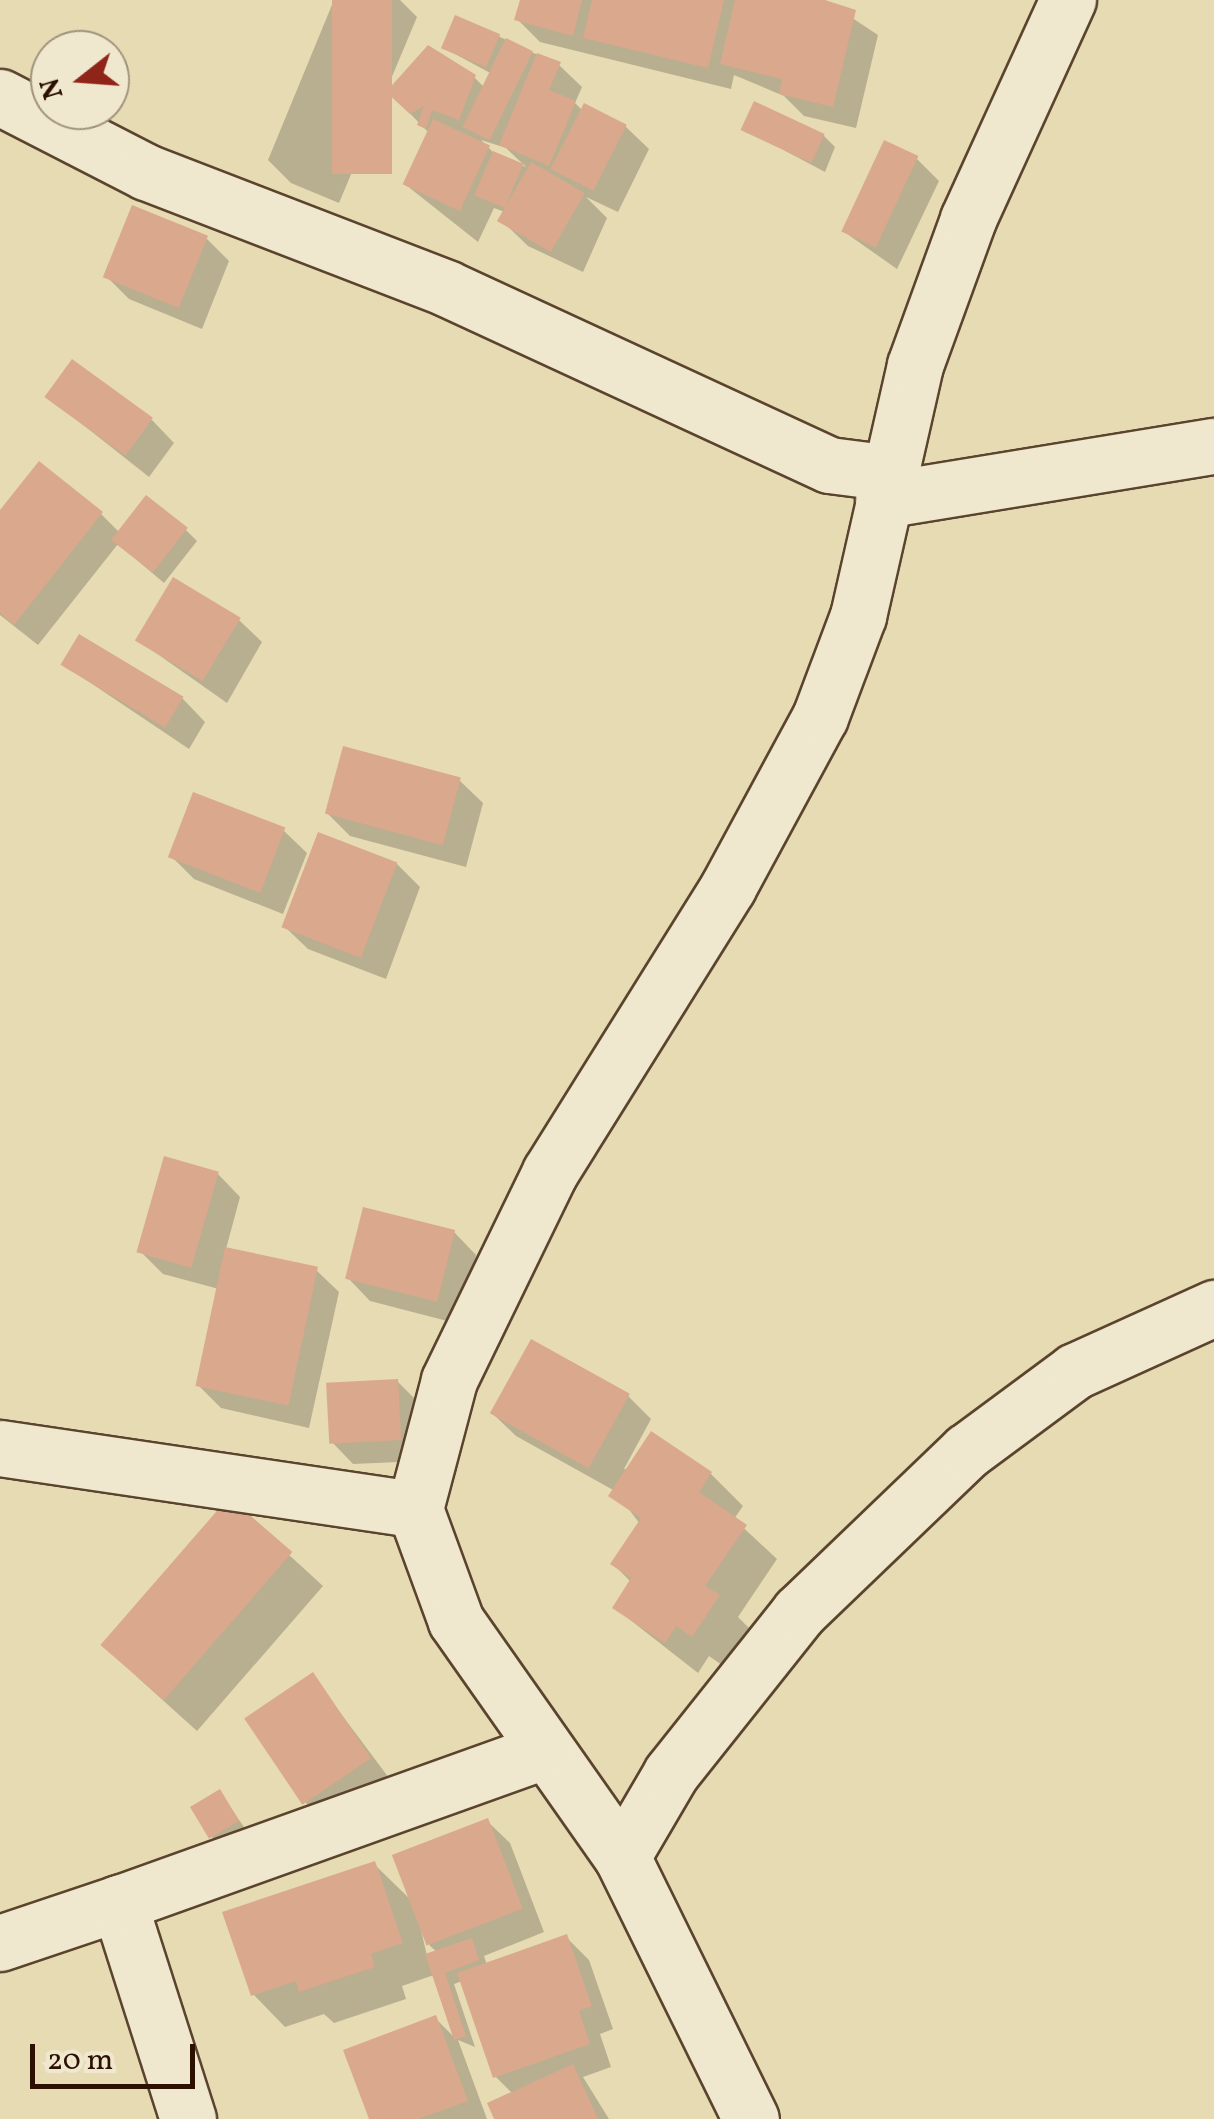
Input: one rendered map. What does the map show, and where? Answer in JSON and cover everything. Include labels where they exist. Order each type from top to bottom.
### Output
[{"type":"street","points":[[752,2119],[622,1857],[542,1751],[456,1621],[415,1509],[449,1380],[550,1172],[728,887],[820,717],[858,616],[884,486],[968,219],[1068,0]]},
{"type":"street","points":[[0,97],[146,172],[446,288],[884,486],[1214,446]]},
{"type":"street","points":[[622,1857],[671,1773],[799,1612],[967,1450],[1075,1370],[1214,1308]]},
{"type":"street","points":[[0,1448],[415,1509]]},
{"type":"street","points":[[0,1942],[120,1903],[542,1751]]},
{"type":"street","points":[[120,1903],[188,2119]]},
{"type":"building","points":[[332,0],[392,0],[392,174],[332,174]]},
{"type":"building","points":[[520,0],[582,0],[573,36],[514,20]]},
{"type":"building","points":[[592,0],[724,0],[708,68],[583,38]]},
{"type":"building","points":[[735,0],[825,0],[856,10],[833,107],[779,94],[782,79],[720,64]]},
{"type":"building","points":[[455,15],[500,34],[486,67],[441,48]]},
{"type":"building","points":[[506,38],[533,51],[490,140],[463,127]]},
{"type":"building","points":[[428,45],[476,75],[459,120],[432,110],[426,129],[417,125],[424,106],[410,114],[386,92]]},
{"type":"building","points":[[537,53],[561,62],[549,90],[576,101],[549,166],[499,145]]},
{"type":"building","points":[[754,101],[825,134],[811,163],[740,130]]},
{"type":"building","points":[[584,103],[627,125],[593,191],[550,169]]},
{"type":"building","points":[[433,119],[490,146],[460,211],[403,184]]},
{"type":"building","points":[[884,140],[918,156],[876,248],[841,232]]},
{"type":"building","points":[[493,151],[523,164],[505,208],[474,195]]},
{"type":"building","points":[[531,162],[585,193],[551,252],[497,221]]},
{"type":"building","points":[[132,205],[208,236],[179,308],[103,277]]},
{"type":"building","points":[[72,359],[153,418],[125,456],[44,397]]},
{"type":"building","points":[[39,461],[103,512],[14,625],[0,613],[0,510]]},
{"type":"building","points":[[146,495],[188,528],[153,573],[111,540]]},
{"type":"building","points":[[173,577],[241,618],[203,681],[135,640]]},
{"type":"building","points":[[79,634],[184,697],[165,728],[60,665]]},
{"type":"building","points":[[343,746],[461,778],[443,845],[325,814]]},
{"type":"building","points":[[193,792],[285,827],[260,893],[168,857]]},
{"type":"building","points":[[318,832],[397,862],[361,958],[281,927]]},
{"type":"building","points":[[164,1156],[219,1172],[191,1268],[136,1252]]},
{"type":"building","points":[[363,1207],[455,1230],[437,1302],[345,1279]]},
{"type":"building","points":[[225,1247],[318,1267],[288,1406],[195,1386]]},
{"type":"building","points":[[531,1339],[630,1394],[589,1468],[490,1413]]},
{"type":"building","points":[[398,1379],[401,1440],[329,1444],[326,1383]]},
{"type":"building","points":[[651,1431],[712,1472],[699,1492],[747,1525],[705,1586],[720,1595],[692,1637],[676,1626],[665,1643],[612,1608],[631,1578],[610,1564],[641,1518],[608,1496]]},
{"type":"building","points":[[229,1497],[292,1552],[164,1700],[100,1645]]},
{"type":"building","points":[[313,1672],[371,1758],[302,1805],[244,1718]]},
{"type":"building","points":[[220,1789],[239,1821],[209,1839],[190,1807]]},
{"type":"building","points":[[488,1818],[523,1909],[427,1945],[392,1855]]},
{"type":"building","points":[[375,1861],[403,1943],[371,1954],[375,1967],[299,1992],[296,1981],[251,1996],[222,1912]]},
{"type":"building","points":[[567,1934],[592,2006],[579,2011],[590,2044],[493,2078],[457,1973]]},
{"type":"building","points":[[472,1938],[479,1960],[445,1973],[466,2036],[454,2040],[425,1954]]},
{"type":"building","points":[[436,2015],[468,2101],[418,2119],[369,2119],[343,2050]]},
{"type":"building","points":[[573,2064],[598,2119],[494,2119],[487,2103]]}]
